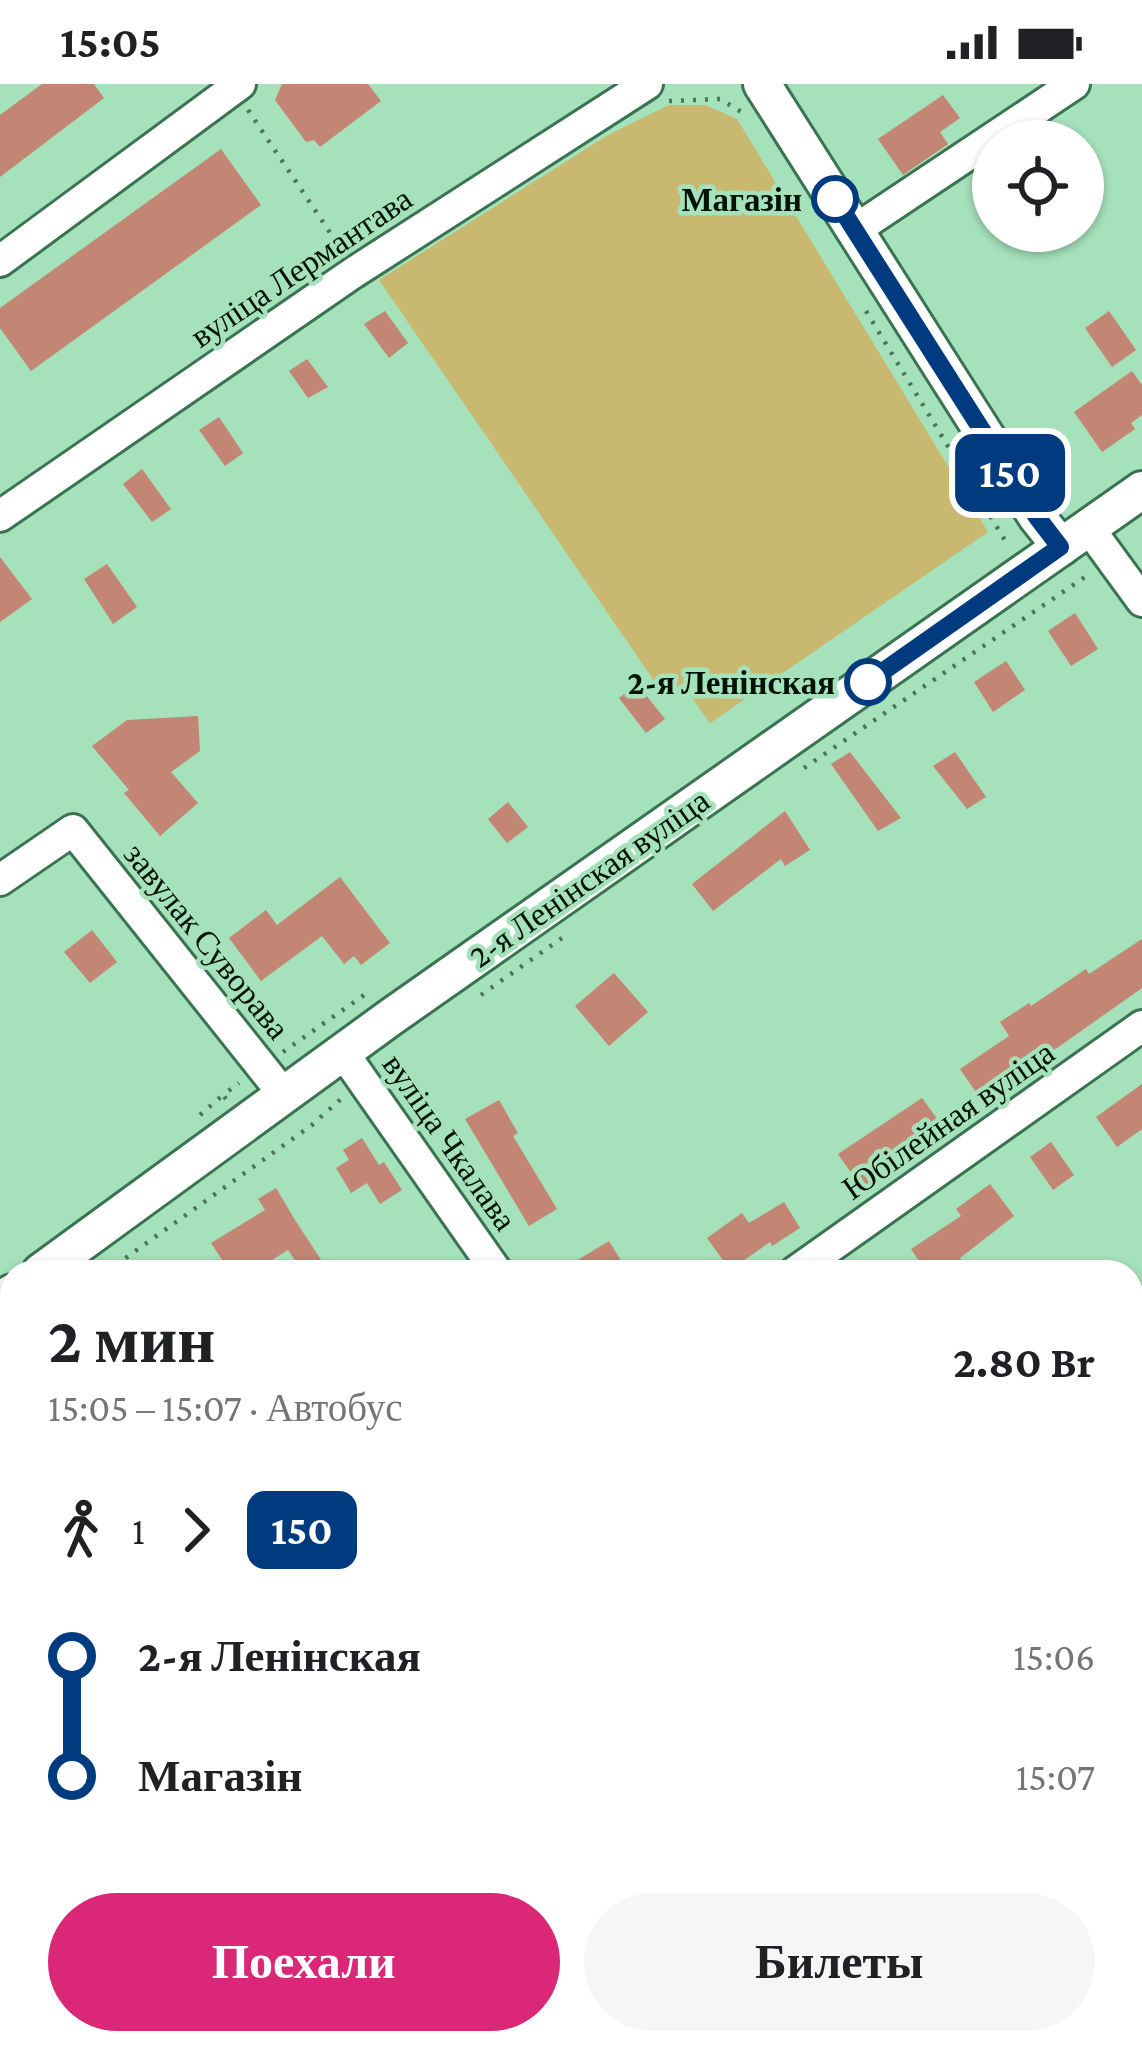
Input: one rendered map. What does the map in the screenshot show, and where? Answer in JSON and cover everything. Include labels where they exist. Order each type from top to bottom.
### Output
[{"type":"main road","points":[[754,100],[855,230],[1037,517],[1074,537]]},
{"type":"main road","name":"2-я Ленінская вуліца","points":[[58,1260],[392,1017],[1142,490]]},
{"type":"street","points":[[855,230],[1074,84]]},
{"type":"street","points":[[0,261],[236,86]]},
{"type":"street","name":"вуліца Лермантава","points":[[0,516],[353,273],[657,93]]},
{"type":"street","points":[[1074,537],[1112,560],[1142,601]]},
{"type":"street","name":"завулак Суворава","points":[[0,880],[73,830],[285,1096]]},
{"type":"street","name":"Юбілейная вуліца","points":[[812,1260],[1142,1026]]},
{"type":"street","name":"вуліца Чкалава","points":[[344,1054],[489,1260]]},
{"type":"path","points":[[691,84],[694,97]]},
{"type":"path","points":[[236,86],[335,240]]},
{"type":"path","points":[[657,93],[754,100]]},
{"type":"path","points":[[856,293],[1009,547]]},
{"type":"path","points":[[802,770],[1112,560]]},
{"type":"path","points":[[474,999],[572,931]]},
{"type":"path","points":[[123,1260],[338,1102]]},
{"type":"shaded area","points":[[669,105],[705,105],[737,119],[988,532],[710,723],[682,684],[666,698],[379,280],[608,135]]},
{"type":"building","points":[[42,84],[94,84],[104,98],[0,177],[0,115]]},
{"type":"building","points":[[282,84],[368,84],[381,101],[320,147],[314,140],[306,142],[275,100]]},
{"type":"building","points":[[943,95],[960,118],[940,132],[948,144],[903,175],[878,139]]},
{"type":"building","points":[[221,149],[261,205],[31,371],[0,328],[0,308]]},
{"type":"building","points":[[385,311],[408,343],[389,358],[364,324]]},
{"type":"building","points":[[1109,311],[1136,350],[1112,367],[1085,328]]},
{"type":"building","points":[[307,359],[328,387],[308,398],[289,371]]},
{"type":"building","points":[[1132,371],[1142,385],[1142,415],[1131,423],[1135,429],[1102,452],[1074,412]]},
{"type":"building","points":[[219,417],[243,453],[225,466],[199,430]]},
{"type":"building","points":[[142,469],[171,509],[152,522],[123,484]]},
{"type":"building","points":[[0,557],[32,599],[0,622]]},
{"type":"building","points":[[107,564],[137,607],[113,624],[84,579]]},
{"type":"building","points":[[1075,613],[1098,649],[1071,666],[1048,631]]},
{"type":"building","points":[[1006,661],[1025,690],[993,712],[974,682]]},
{"type":"building","points":[[637,684],[665,719],[646,733],[619,698]]},
{"type":"building","points":[[198,716],[200,751],[171,772],[198,803],[160,836],[92,746],[127,720]]},
{"type":"building","points":[[850,752],[901,818],[878,831],[831,764]]},
{"type":"building","points":[[955,752],[986,797],[967,809],[933,766]]},
{"type":"building","points":[[508,802],[528,827],[507,843],[488,819]]},
{"type":"building","points":[[785,811],[810,850],[785,866],[781,859],[713,911],[692,884]]},
{"type":"building","points":[[340,877],[390,943],[361,965],[354,956],[344,964],[322,936],[261,981],[229,938],[266,910],[277,925]]},
{"type":"building","points":[[92,930],[117,962],[90,983],[64,952]]},
{"type":"building","points":[[1142,939],[1142,988],[982,1101],[960,1069],[1009,1036],[1000,1022]]},
{"type":"building","points":[[614,973],[648,1012],[609,1046],[575,1006]]},
{"type":"building","points":[[1142,1084],[1142,1129],[1117,1147],[1096,1117]]},
{"type":"building","points":[[922,1098],[948,1134],[864,1191],[838,1154]]},
{"type":"building","points":[[499,1100],[518,1133],[513,1136],[557,1209],[529,1226],[465,1119]]},
{"type":"building","points":[[362,1138],[402,1190],[380,1204],[367,1183],[351,1193],[336,1168],[349,1160],[343,1150]]},
{"type":"building","points":[[1051,1142],[1074,1175],[1053,1190],[1030,1157]]},
{"type":"building","points":[[990,1184],[1014,1216],[961,1260],[918,1260],[911,1249],[961,1216],[956,1209]]},
{"type":"building","points":[[276,1188],[321,1260],[295,1260],[288,1250],[272,1260],[222,1260],[211,1243],[265,1210],[258,1199]]},
{"type":"building","points":[[784,1202],[800,1228],[744,1260],[723,1260],[707,1238],[742,1213],[749,1223]]},
{"type":"building","points":[[609,1241],[621,1260],[578,1260]]},
{"type":"bus line","name":"150","points":[[835,199],[1060,547],[868,682]]},
{"type":"place","name":"Магазін","points":[[835,199]]},
{"type":"place","name":"2-я Ленінская","points":[[868,682]]}]
